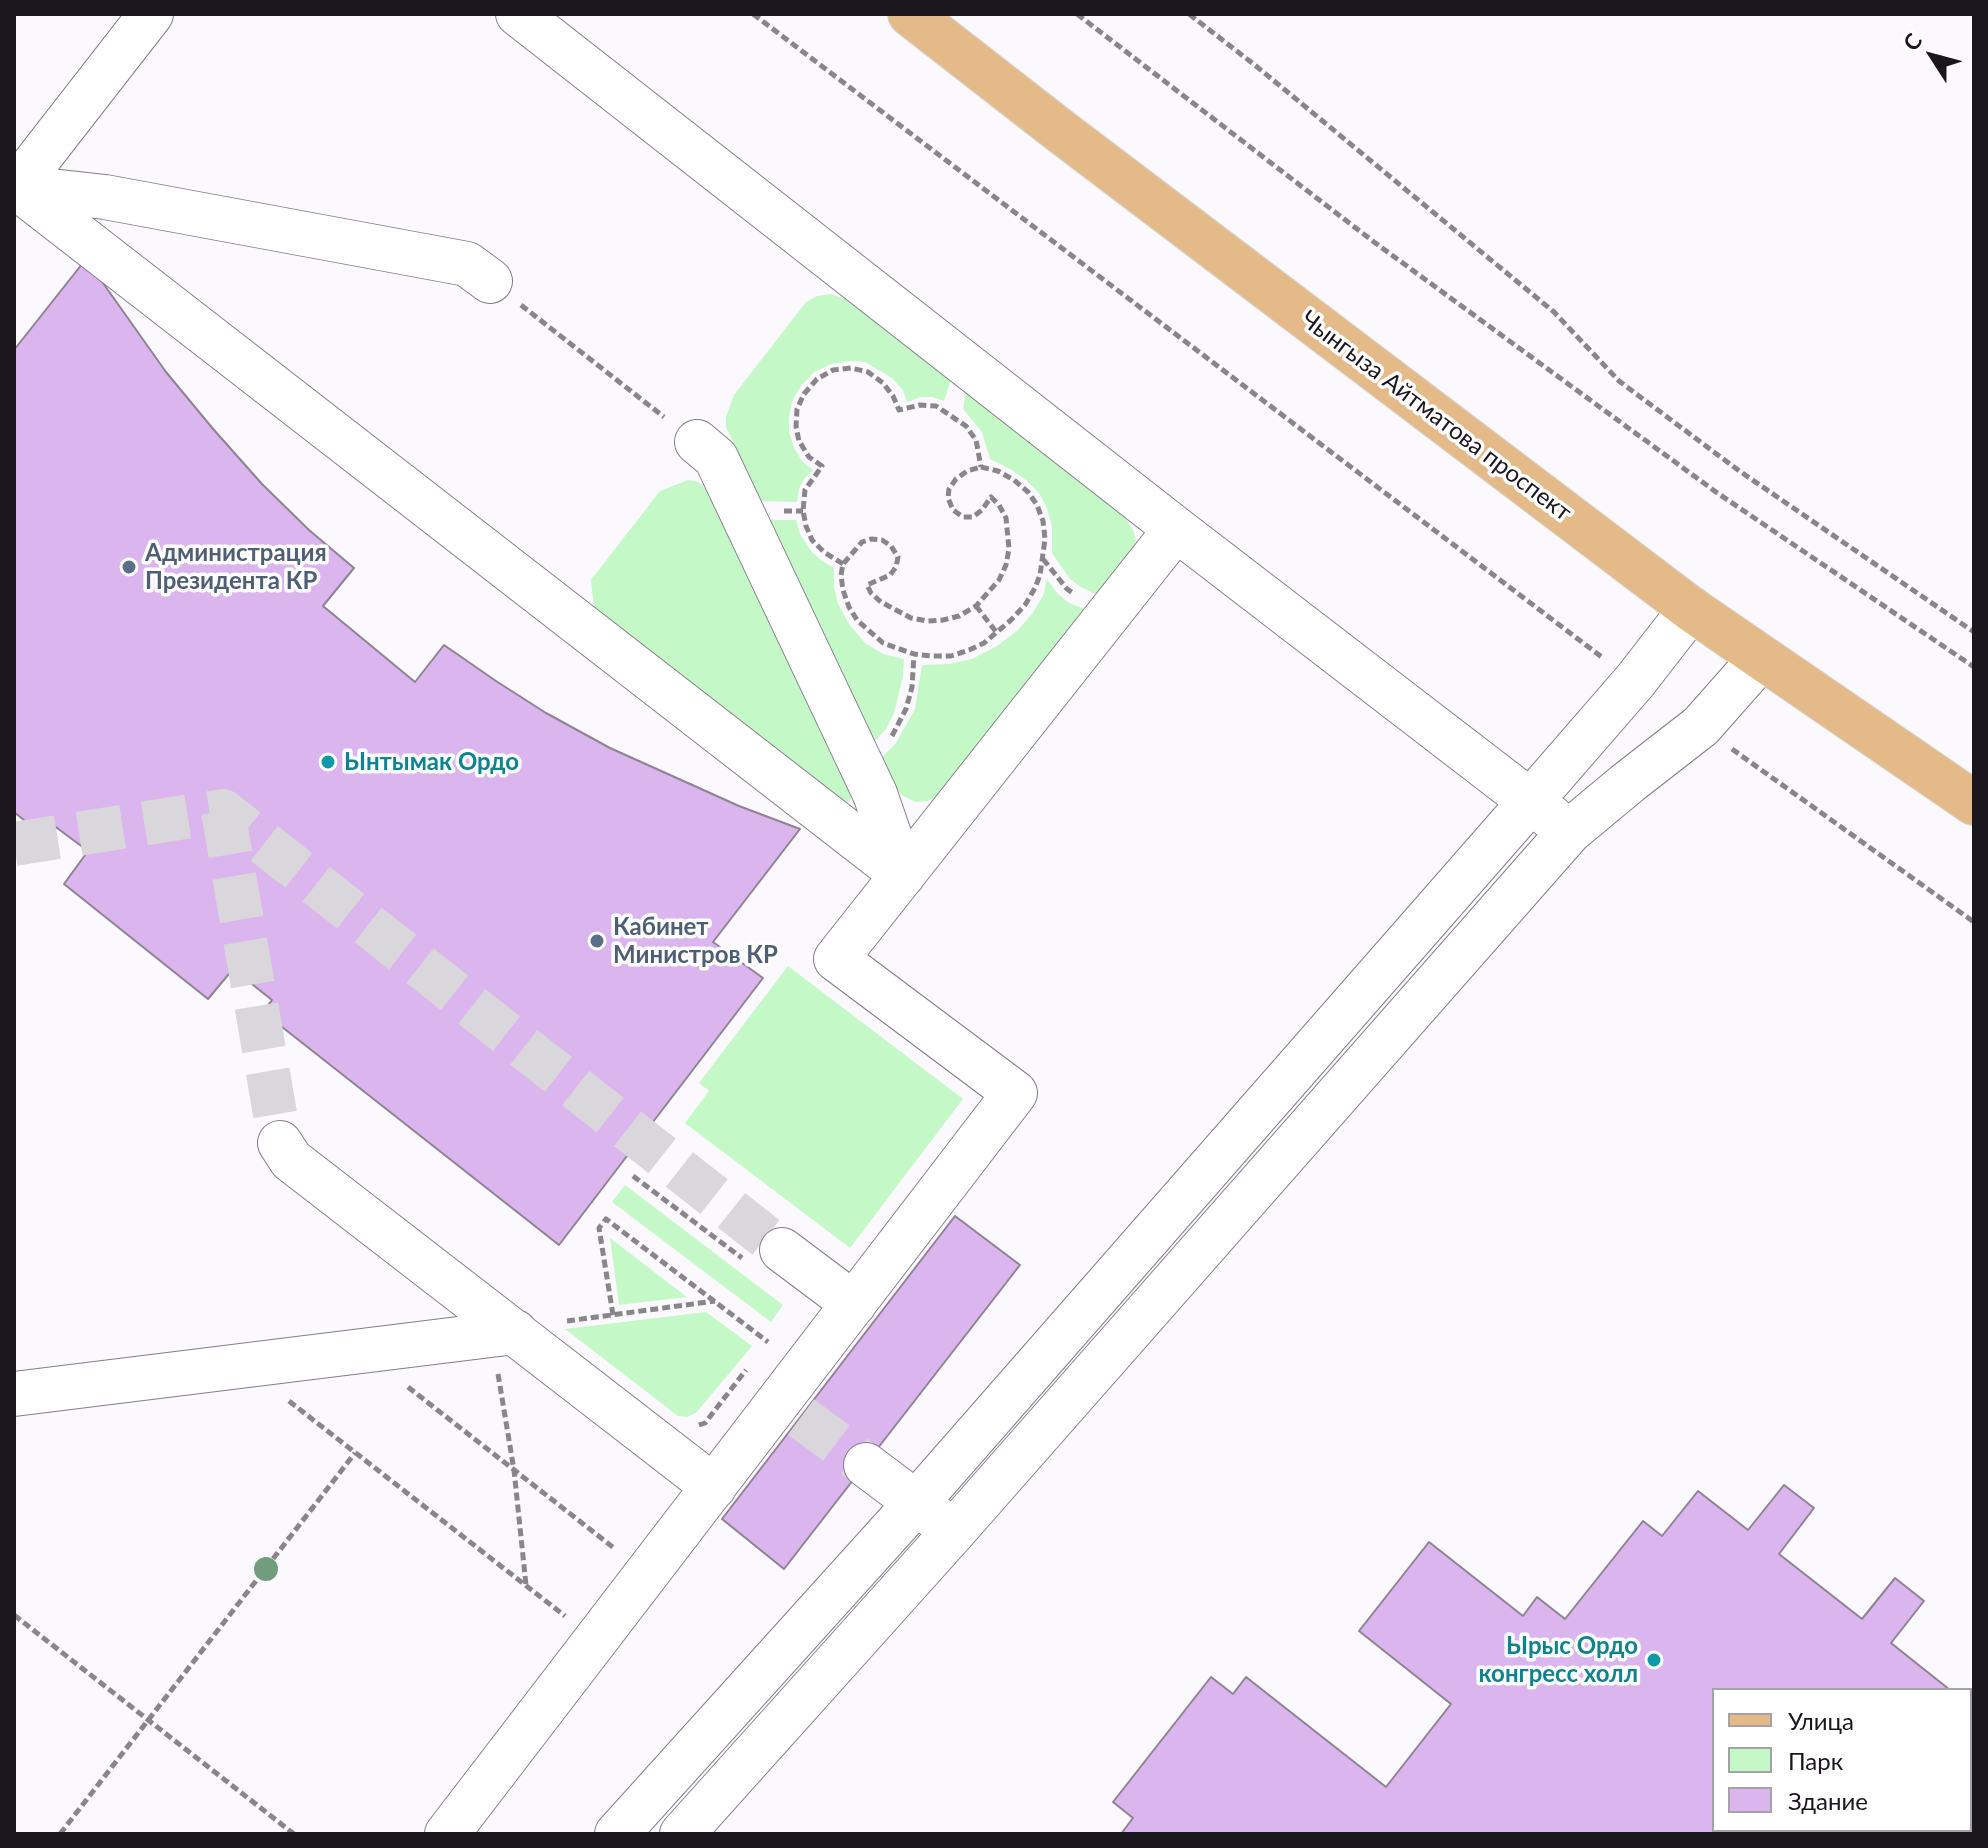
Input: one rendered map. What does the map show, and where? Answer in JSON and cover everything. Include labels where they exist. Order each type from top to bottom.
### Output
[{"type":"main road","name":"Чынгыза Айтматова проспект","points":[[910,14],[1691,609],[1974,803]]},
{"type":"street","points":[[15,189],[151,14]]},
{"type":"street","points":[[518,14],[1176,529],[1570,831]]},
{"type":"street","points":[[15,189],[105,197],[467,264],[490,281]]},
{"type":"street","points":[[15,189],[903,875]]},
{"type":"street","points":[[697,442],[716,458],[875,794],[903,875]]},
{"type":"street","points":[[447,1834],[714,1487],[790,1408],[854,1304],[1015,1093],[836,959],[1176,529]]},
{"type":"street","points":[[617,1834],[916,1503],[1635,681],[1691,609]]},
{"type":"street","points":[[682,1834],[954,1531],[1570,831],[1701,726],[1761,658]]},
{"type":"street","points":[[280,1143],[291,1160],[505,1346],[714,1487]]},
{"type":"street","points":[[767,1258],[854,1304]]},
{"type":"street","points":[[14,1394],[505,1346]]},
{"type":"street","points":[[866,1465],[954,1531]]},
{"type":"path","points":[[753,14],[1635,681]]},
{"type":"path","points":[[1077,14],[1362,233],[1716,492],[1974,667]]},
{"type":"path","points":[[1189,14],[1554,312],[1619,381],[1738,470],[1974,632]]},
{"type":"path","points":[[490,281],[697,442]]},
{"type":"path","points":[[843,564],[812,540],[803,511],[805,490],[822,466],[809,457],[799,441],[797,409],[804,394],[817,379],[833,370],[851,368],[868,372],[883,383],[899,410],[920,405],[936,406],[966,426],[976,440],[981,467]]},
{"type":"path","points":[[981,467],[998,471],[1028,492],[1037,505],[1045,539],[1035,588],[1025,605],[984,643],[951,656],[914,654],[883,643],[871,635],[849,607],[843,590],[843,564],[862,542],[882,540],[891,546],[898,557],[890,575],[867,585],[881,602],[911,618],[927,621],[959,616],[976,606],[999,580],[1006,565],[1009,549],[1006,518],[991,497],[973,517],[963,517],[953,510],[948,498],[949,489],[967,471],[981,467]]},
{"type":"path","points":[[976,606],[997,633]]},
{"type":"path","points":[[860,761],[890,739],[899,724],[912,687],[914,654]]},
{"type":"path","points":[[1701,726],[1974,922]]},
{"type":"path","points":[[633,1176],[767,1258]]},
{"type":"path","points":[[613,1315],[599,1228],[606,1219],[768,1342]]},
{"type":"path","points":[[526,1585],[505,1346],[546,1324],[715,1301]]},
{"type":"path","points":[[759,1353],[776,1332]]},
{"type":"path","points":[[692,1428],[705,1423],[750,1365]]},
{"type":"path","points":[[404,1383],[623,1555]]},
{"type":"path","points":[[284,1398],[572,1621]]},
{"type":"path","points":[[60,1834],[355,1453]]},
{"type":"path","points":[[14,1615],[294,1834]]},
{"type":"green space","points":[[831,294],[852,301],[951,379],[944,401],[921,397],[907,402],[903,390],[892,378],[865,362],[831,364],[814,372],[792,401],[789,418],[794,448],[802,461],[813,470],[799,489],[797,502],[761,501],[726,427],[726,417],[734,395],[806,302]]},
{"type":"green space","points":[[966,389],[1126,519],[1133,530],[1136,540],[1133,550],[1097,595],[1070,579],[1052,553],[1052,527],[1039,493],[1012,470],[990,459],[982,432],[963,409]]},
{"type":"green space","points":[[688,480],[698,482],[712,495],[853,793],[850,801],[843,804],[594,608],[591,580],[660,491]]},
{"type":"green space","points":[[769,520],[796,520],[800,534],[811,551],[834,568],[838,604],[849,624],[865,643],[883,654],[904,659],[894,713],[886,729],[872,744]]},
{"type":"green space","points":[[1047,579],[1069,603],[1087,610],[940,796],[916,802],[903,796],[895,788],[881,758],[896,743],[915,709],[922,665],[972,659],[997,646],[1032,614],[1043,596]]},
{"type":"green space","points":[[788,966],[963,1099],[850,1248],[685,1123],[709,1091],[699,1083]]},
{"type":"green space","points":[[625,1185],[783,1305],[771,1322],[612,1202]]},
{"type":"green space","points":[[610,1238],[687,1297],[619,1305]]},
{"type":"green space","points":[[706,1312],[752,1346],[696,1413],[687,1417],[678,1416],[565,1329]]},
{"type":"building","name":"Ынтымак Ордо","points":[[86,259],[166,372],[214,430],[262,484],[354,568],[323,606],[415,682],[444,645],[546,713],[610,748],[739,806],[800,829],[713,942],[763,978],[559,1245],[263,1012],[272,1000],[233,969],[208,999],[64,884],[88,851],[49,822],[41,834],[14,812],[14,350]]},
{"type":"building","points":[[955,1216],[1020,1265],[784,1569],[722,1519]]},
{"type":"building","name":"Ырыс Ордо конгресс холл","points":[[1784,1485],[1814,1508],[1779,1554],[1862,1619],[1895,1578],[1924,1601],[1891,1643],[1947,1688],[1712,1688],[1712,1832],[1870,1832],[1869,1834],[1121,1834],[1133,1818],[1113,1802],[1211,1677],[1233,1694],[1246,1677],[1386,1787],[1451,1704],[1359,1631],[1429,1542],[1523,1616],[1537,1597],[1565,1619],[1643,1521],[1662,1536],[1698,1491],[1748,1530]]},
{"type":"tunnel","points":[[223,811],[280,1143]]},
{"type":"tunnel","points":[[14,844],[223,811],[782,1250]]},
{"type":"tunnel","points":[[801,1417],[866,1465]]},
{"type":"place","name":"Администрация Президента КР","points":[[129,567]]},
{"type":"place","name":"Ынтымак Ордо","points":[[328,762]]},
{"type":"place","name":"Кабинет Министров КР","points":[[597,941]]},
{"type":"place","name":"Ырыс Ордо конгресс холл","points":[[1654,1660]]}]
